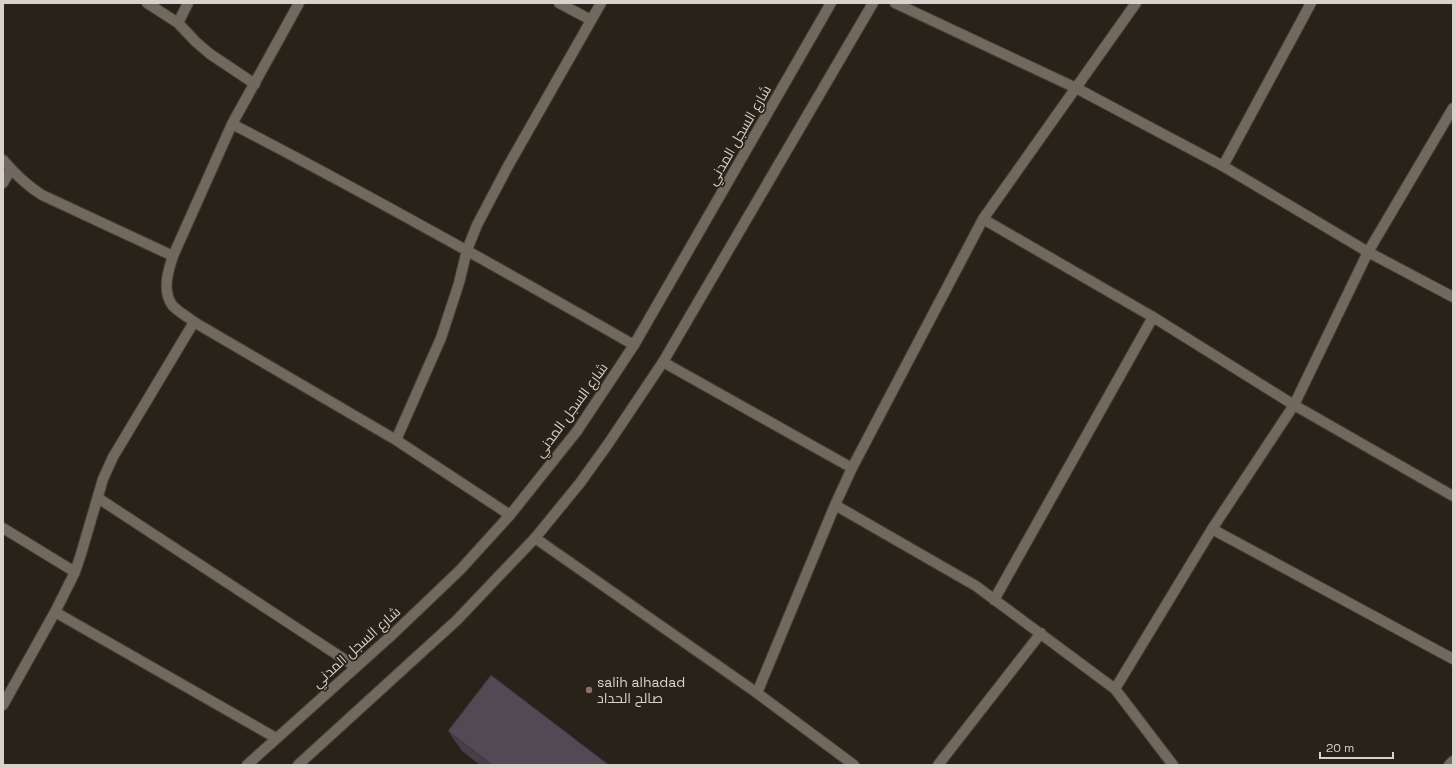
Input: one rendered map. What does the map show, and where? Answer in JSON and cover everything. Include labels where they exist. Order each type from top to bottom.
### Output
[{"type":"street","points":[[147,3],[178,23],[204,49],[255,84]]},
{"type":"street","points":[[178,23],[188,3]]},
{"type":"street","points":[[299,3],[232,124],[173,256],[166,287],[169,297],[173,305],[194,322],[396,440],[510,515]]},
{"type":"street","points":[[559,3],[591,20]]},
{"type":"street","points":[[396,440],[441,338],[459,283],[467,250],[492,194],[601,3]]},
{"type":"street","name":"شارع السجل المدني","points":[[246,765],[356,667],[460,570],[510,515],[577,431],[634,345],[831,3]]},
{"type":"street","points":[[298,765],[438,639],[535,538],[580,483],[663,362],[872,3]]},
{"type":"street","points":[[895,3],[1076,88],[1224,166],[1368,252],[1453,297]]},
{"type":"street","points":[[757,693],[835,505],[852,468],[983,219],[1136,3]]},
{"type":"street","points":[[1224,166],[1311,3]]},
{"type":"street","points":[[1115,689],[1212,529],[1294,405],[1368,252],[1453,108]]},
{"type":"street","points":[[232,124],[316,167],[467,250],[634,345]]},
{"type":"street","points":[[3,160],[28,186],[42,195],[173,256]]},
{"type":"street","points":[[3,182],[11,169]]},
{"type":"street","points":[[983,219],[1152,317],[1294,405],[1453,496]]},
{"type":"street","points":[[994,600],[1152,317]]},
{"type":"street","points":[[3,705],[55,612],[75,572],[91,525],[103,479],[113,458],[194,322]]},
{"type":"street","points":[[663,362],[852,468]]},
{"type":"street","points":[[98,498],[356,667]]},
{"type":"street","points":[[835,505],[976,586],[1115,689],[1173,765]]},
{"type":"street","points":[[3,528],[75,572]]},
{"type":"street","points":[[1212,529],[1453,659]]},
{"type":"street","points":[[535,538],[757,693],[851,764]]},
{"type":"street","points":[[55,612],[276,738]]},
{"type":"street","points":[[938,765],[1041,633]]},
{"type":"street","points":[[1449,765],[1453,761]]},
{"type":"building","points":[[491,675],[609,765],[492,765],[448,731]]},
{"type":"place","name":"salih alhadad صالح الحداد","points":[[589,690]]}]
